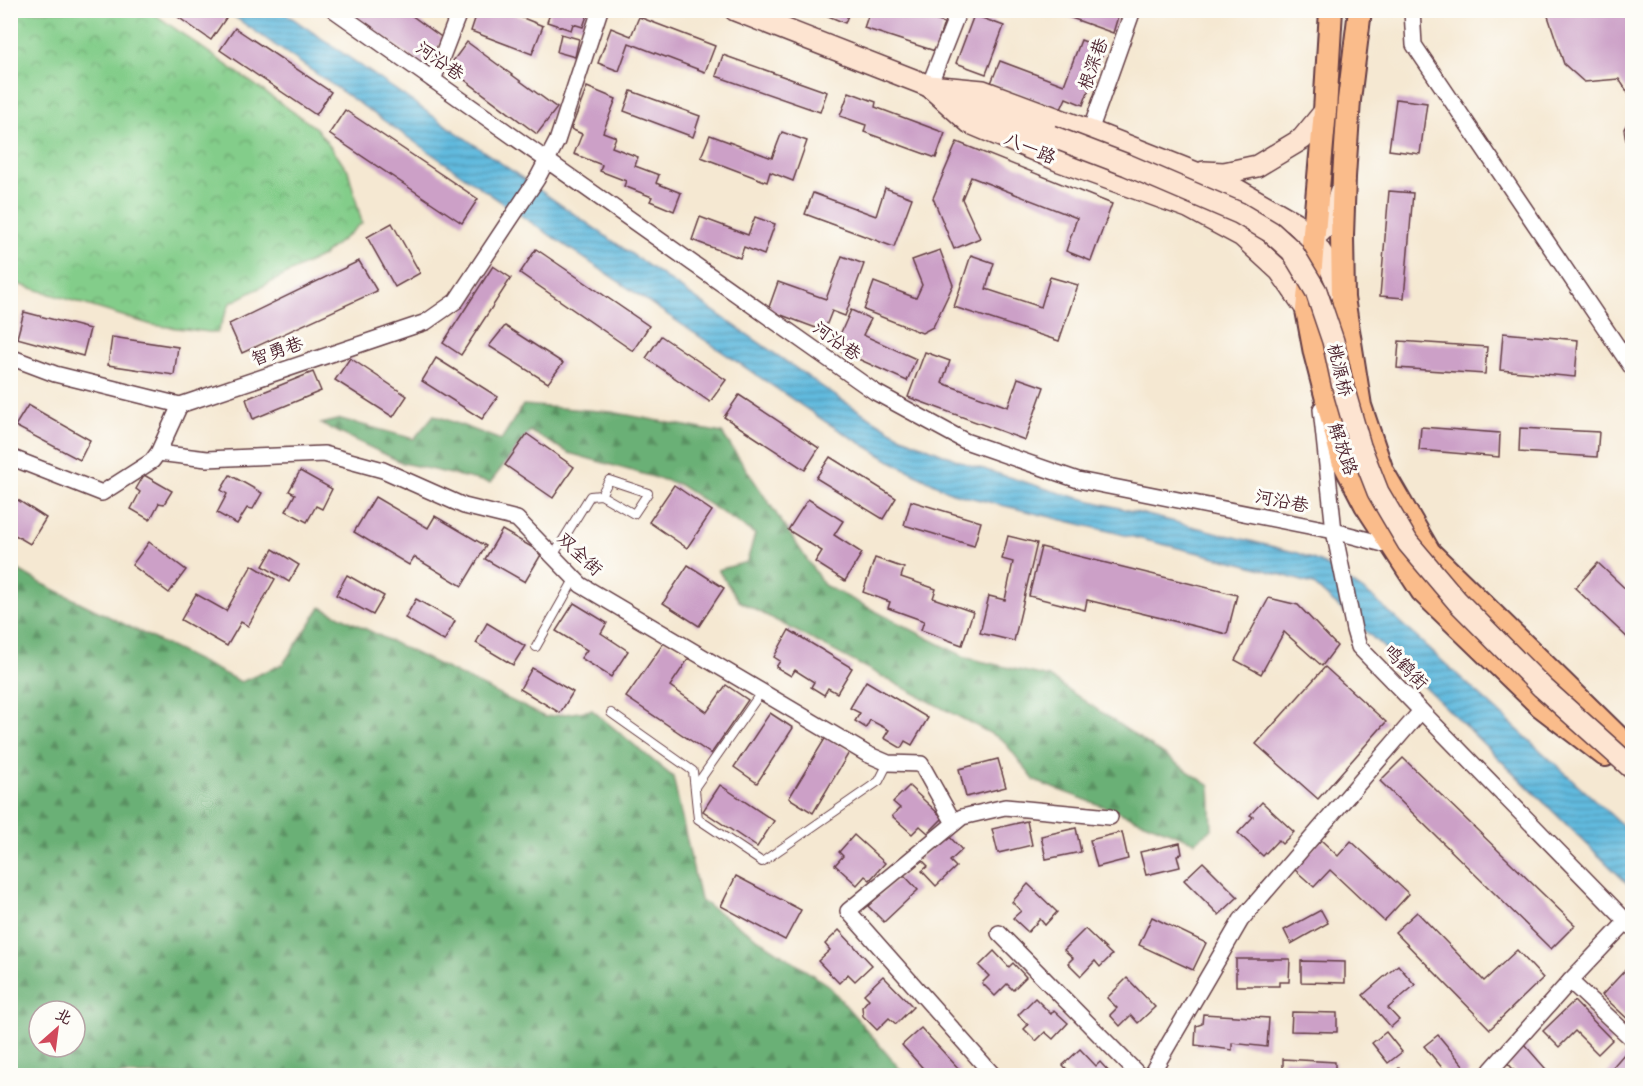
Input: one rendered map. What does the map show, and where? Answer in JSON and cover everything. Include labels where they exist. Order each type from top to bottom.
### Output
[{"type":"main road","name":"八一路","points":[[735,10],[929,86],[969,123],[1060,161],[1188,207],[1242,236],[1280,271],[1307,310]]},
{"type":"main road","name":"解放路","points":[[1331,10],[1307,310],[1315,353],[1343,461],[1366,505],[1422,591],[1541,706],[1632,776]]},
{"type":"main road","name":"解放路","points":[[1360,10],[1349,100],[1344,177],[1343,298],[1360,406],[1382,471],[1429,552],[1632,751]]},
{"type":"main road","points":[[929,86],[982,91],[1234,188],[1295,223],[1312,239],[1330,267],[1343,298]]},
{"type":"main road","name":"桃源桥","points":[[929,86],[1127,165],[1239,213],[1271,232],[1292,251],[1320,301],[1334,341],[1343,387],[1378,492],[1408,543],[1457,601],[1542,687],[1632,768]]},
{"type":"main road","points":[[1192,172],[1224,173],[1257,166],[1302,139],[1324,111]]},
{"type":"main road","points":[[1188,207],[1289,238],[1301,241],[1312,239],[1325,228],[1333,214],[1344,177]]},
{"type":"street","name":"河沿巷","points":[[334,10],[875,392],[965,441],[1078,480],[1334,531],[1391,546]]},
{"type":"street","points":[[433,80],[460,10]]},
{"type":"street","name":"智勇巷","points":[[180,405],[426,322],[456,301],[537,179],[557,141],[600,10]]},
{"type":"street","points":[[929,86],[959,10]]},
{"type":"street","name":"根深巷","points":[[1090,131],[1132,10]]},
{"type":"street","points":[[1412,10],[1414,45],[1632,368]]},
{"type":"street","name":"鸣鹤街","points":[[1315,353],[1334,531],[1353,630],[1359,647],[1630,924]]},
{"type":"street","points":[[10,357],[55,374],[180,405],[152,461],[102,493],[10,457]]},
{"type":"street","name":"双全街","points":[[158,453],[207,459],[324,454],[383,470],[464,506],[517,519],[581,585],[867,754],[888,763],[921,764],[954,823]]},
{"type":"street","points":[[1150,1076],[1241,920],[1421,711]]},
{"type":"street","points":[[994,1076],[848,911],[962,817],[1005,807],[1110,818]]},
{"type":"street","points":[[1491,1074],[1570,981],[1630,924]]},
{"type":"street","points":[[999,933],[1140,1076]]},
{"type":"street","points":[[1570,981],[1632,1040]]},
{"type":"lane","points":[[553,556],[590,496],[601,495],[634,514],[648,493],[609,480],[601,495]]},
{"type":"lane","points":[[536,647],[574,578]]},
{"type":"lane","points":[[695,787],[762,692]]},
{"type":"lane","points":[[611,713],[693,771],[698,819],[762,862],[879,781],[888,763]]},
{"type":"green space","points":[[10,11],[150,11],[316,128],[348,170],[362,223],[322,256],[230,303],[217,333],[152,325],[11,282]]},
{"type":"green space","points":[[523,405],[612,412],[722,433],[824,585],[967,658],[1049,677],[1210,786],[1212,829],[1195,842],[1035,781],[1003,740],[739,601],[718,570],[747,562],[755,534],[678,484],[569,453],[530,431],[490,483],[403,463],[321,424],[341,419],[414,439],[434,415],[501,440]]},
{"type":"green space","points":[[10,565],[39,582],[241,682],[283,664],[321,607],[545,717],[592,710],[673,777],[700,900],[829,986],[905,1075],[11,1075]]},
{"type":"water","points":[[226,11],[282,11],[840,399],[902,437],[967,464],[1060,493],[1298,553],[1324,564],[1371,596],[1632,834],[1632,888],[1392,655],[1313,584],[1244,564],[952,493],[887,459],[826,422],[501,202]]},
{"type":"building","points":[[168,10],[216,10],[226,18],[211,40]]},
{"type":"building","points":[[346,10],[404,10],[444,39],[425,66]]},
{"type":"building","points":[[478,10],[503,10],[543,26],[532,54],[471,31]]},
{"type":"building","points":[[541,10],[589,10],[583,27],[573,24],[571,30],[547,22],[550,14]]},
{"type":"building","points":[[814,10],[850,10],[845,23]]},
{"type":"building","points":[[870,10],[906,10],[944,23],[935,51],[864,28]]},
{"type":"building","points":[[1049,10],[1120,10],[1113,33]]},
{"type":"building","points":[[1546,10],[1632,10],[1632,99],[1619,79],[1584,82],[1564,64]]},
{"type":"building","points":[[974,15],[1004,26],[986,74],[956,63]]},
{"type":"building","points":[[639,17],[715,46],[705,72],[629,43],[619,71],[598,63],[611,28],[631,36]]},
{"type":"building","points":[[235,28],[331,92],[316,115],[220,50]]},
{"type":"building","points":[[561,34],[579,39],[575,57],[557,52]]},
{"type":"building","points":[[1081,40],[1104,49],[1083,105],[1066,98],[1061,109],[991,83],[1000,61],[1064,85]]},
{"type":"building","points":[[467,42],[557,108],[537,134],[453,71],[458,64],[453,61]]},
{"type":"building","points":[[723,55],[827,92],[820,112],[716,76]]},
{"type":"building","points":[[587,87],[616,99],[603,132],[616,137],[612,147],[638,157],[635,166],[659,175],[656,183],[681,193],[674,211],[650,201],[652,197],[624,186],[626,181],[600,171],[602,165],[574,154],[582,134],[571,129]]},
{"type":"building","points":[[631,91],[700,116],[693,137],[624,111]]},
{"type":"building","points":[[849,92],[876,102],[875,107],[945,133],[936,158],[864,132],[866,125],[840,116]]},
{"type":"building","points":[[1396,99],[1427,103],[1420,154],[1389,150]]},
{"type":"building","points":[[345,110],[478,199],[462,223],[329,134]]},
{"type":"building","points":[[1632,115],[1632,171],[1631,171],[1624,129]]},
{"type":"building","points":[[782,132],[807,141],[793,181],[770,172],[767,182],[701,157],[710,135],[772,158]]},
{"type":"building","points":[[957,142],[1112,204],[1091,261],[1066,251],[1077,218],[971,177],[962,199],[980,238],[954,249],[933,198]]},
{"type":"building","points":[[885,188],[912,198],[894,247],[805,214],[813,193],[876,216]]},
{"type":"building","points":[[1389,191],[1413,193],[1404,298],[1380,296]]},
{"type":"building","points":[[700,217],[748,235],[755,217],[775,224],[764,255],[744,247],[740,258],[692,240]]},
{"type":"building","points":[[392,223],[420,273],[395,287],[367,237]]},
{"type":"building","points":[[536,249],[649,326],[633,351],[520,273]]},
{"type":"building","points":[[940,250],[953,285],[933,327],[922,333],[864,310],[874,282],[916,298],[922,285],[912,260]]},
{"type":"building","points":[[971,255],[994,263],[986,289],[1041,307],[1050,277],[1078,285],[1059,341],[954,307]]},
{"type":"building","points":[[842,256],[864,264],[845,316],[832,311],[824,331],[768,310],[778,282],[826,299]]},
{"type":"building","points":[[359,261],[377,291],[242,353],[229,324]]},
{"type":"building","points":[[493,266],[511,278],[461,355],[443,343]]},
{"type":"building","points":[[851,310],[871,319],[863,335],[916,359],[907,381],[834,348]]},
{"type":"building","points":[[24,312],[90,329],[83,356],[17,338]]},
{"type":"building","points":[[505,326],[563,363],[548,383],[489,346]]},
{"type":"building","points":[[1503,333],[1578,340],[1575,377],[1500,370]]},
{"type":"building","points":[[661,336],[726,380],[710,402],[646,358]]},
{"type":"building","points":[[112,337],[178,347],[174,375],[108,365]]},
{"type":"building","points":[[1399,341],[1487,347],[1485,374],[1397,368]]},
{"type":"building","points":[[925,352],[950,361],[942,383],[1008,407],[1018,378],[1044,387],[1025,440],[908,397]]},
{"type":"building","points":[[350,358],[407,396],[393,417],[335,380]]},
{"type":"building","points":[[436,358],[498,397],[482,419],[422,381]]},
{"type":"building","points":[[313,372],[321,391],[253,419],[246,399]]},
{"type":"building","points":[[739,395],[819,448],[805,470],[724,417]]},
{"type":"building","points":[[28,405],[90,440],[80,460],[15,426]]},
{"type":"building","points":[[1421,427],[1500,433],[1499,457],[1419,450]]},
{"type":"building","points":[[1520,428],[1599,432],[1597,457],[1519,452]]},
{"type":"building","points":[[527,434],[574,467],[553,498],[505,465]]},
{"type":"building","points":[[830,457],[896,498],[883,519],[816,478]]},
{"type":"building","points":[[300,471],[332,489],[322,509],[316,506],[307,522],[286,511],[295,494],[289,491]]},
{"type":"building","points":[[144,475],[172,491],[164,504],[159,503],[150,520],[131,509],[140,492],[136,489]]},
{"type":"building","points":[[230,475],[262,493],[253,509],[247,508],[237,524],[217,513],[227,494],[221,490]]},
{"type":"building","points":[[674,485],[712,511],[687,548],[649,522]]},
{"type":"building","points":[[10,495],[46,518],[30,544],[10,532]]},
{"type":"building","points":[[375,497],[428,528],[435,516],[486,546],[462,586],[414,557],[409,565],[354,532]]},
{"type":"building","points":[[808,499],[843,521],[834,535],[862,553],[845,581],[815,562],[822,551],[788,530]]},
{"type":"building","points":[[911,501],[981,522],[974,546],[904,525]]},
{"type":"building","points":[[502,530],[542,553],[525,582],[485,559]]},
{"type":"building","points":[[1008,536],[1037,543],[1014,641],[980,633],[989,596],[1005,600],[1013,562],[1002,559]]},
{"type":"building","points":[[149,542],[186,570],[169,593],[132,565]]},
{"type":"building","points":[[1041,547],[1237,595],[1227,634],[1087,600],[1085,610],[1029,596]]},
{"type":"building","points":[[273,549],[299,565],[289,582],[263,566]]},
{"type":"building","points":[[875,558],[904,568],[901,577],[936,589],[933,598],[973,612],[962,645],[921,630],[924,621],[888,608],[890,602],[863,592]]},
{"type":"building","points":[[1598,563],[1632,595],[1632,642],[1575,588]]},
{"type":"building","points":[[252,565],[275,579],[248,626],[241,622],[227,646],[181,620],[196,594],[226,611]]},
{"type":"building","points":[[688,565],[724,588],[699,626],[663,603]]},
{"type":"building","points":[[347,575],[384,596],[373,615],[336,595]]},
{"type":"building","points":[[1269,598],[1298,605],[1337,646],[1322,666],[1284,632],[1261,674],[1235,660]]},
{"type":"building","points":[[416,599],[455,621],[444,641],[405,618]]},
{"type":"building","points":[[574,603],[607,623],[601,633],[628,651],[611,677],[581,658],[587,650],[556,631]]},
{"type":"building","points":[[487,623],[525,646],[513,665],[476,643]]},
{"type":"building","points":[[789,630],[852,668],[837,693],[828,688],[824,695],[811,687],[814,682],[795,670],[791,676],[776,667],[780,661],[774,657]]},
{"type":"building","points":[[665,641],[689,658],[670,686],[707,712],[726,685],[748,700],[711,754],[626,697]]},
{"type":"building","points":[[1325,667],[1386,722],[1318,799],[1256,744]]},
{"type":"building","points":[[532,668],[573,692],[560,713],[520,689]]},
{"type":"building","points":[[866,681],[928,718],[912,745],[905,741],[901,748],[884,738],[889,730],[870,720],[866,728],[855,721],[860,713],[850,708]]},
{"type":"building","points":[[770,713],[793,728],[757,783],[734,767]]},
{"type":"building","points":[[826,737],[850,751],[813,813],[789,798]]},
{"type":"building","points":[[1403,758],[1575,925],[1551,949],[1380,781]]},
{"type":"building","points":[[998,759],[1006,787],[966,797],[959,769]]},
{"type":"building","points":[[720,785],[774,821],[757,847],[703,811]]},
{"type":"building","points":[[909,786],[943,818],[928,833],[920,826],[912,834],[892,816],[900,808],[893,802]]},
{"type":"building","points":[[1262,802],[1294,832],[1282,844],[1278,840],[1263,856],[1238,833],[1253,817],[1250,815]]},
{"type":"building","points":[[1027,821],[1032,845],[998,853],[992,829]]},
{"type":"building","points":[[1076,828],[1081,852],[1046,859],[1041,836]]},
{"type":"building","points":[[1122,832],[1128,859],[1097,867],[1090,840]]},
{"type":"building","points":[[947,834],[962,850],[950,861],[956,867],[936,886],[922,871],[928,866],[920,858]]},
{"type":"building","points":[[854,835],[885,863],[870,880],[865,876],[857,885],[835,865],[843,856],[839,852]]},
{"type":"building","points":[[1321,840],[1338,856],[1351,841],[1409,894],[1384,921],[1330,870],[1314,887],[1294,869]]},
{"type":"building","points":[[1180,843],[1182,854],[1177,855],[1180,867],[1146,875],[1140,852]]},
{"type":"building","points":[[1203,862],[1238,897],[1219,915],[1184,880]]},
{"type":"building","points":[[903,874],[918,890],[884,922],[868,906]]},
{"type":"building","points":[[736,876],[801,910],[785,940],[721,906]]},
{"type":"building","points":[[1028,884],[1057,912],[1045,925],[1040,919],[1028,932],[1013,918],[1021,911],[1012,902]]},
{"type":"building","points":[[1321,910],[1328,923],[1291,944],[1284,930]]},
{"type":"building","points":[[1417,912],[1484,981],[1517,950],[1543,978],[1490,1029],[1395,932]]},
{"type":"building","points":[[1152,917],[1206,943],[1193,970],[1139,945]]},
{"type":"building","points":[[1085,929],[1112,955],[1100,967],[1095,961],[1081,976],[1068,963],[1073,958],[1064,950]]},
{"type":"building","points":[[839,930],[872,965],[855,981],[848,974],[839,983],[818,961],[830,950],[825,944]]},
{"type":"building","points":[[994,951],[1009,967],[1013,963],[1026,977],[1013,990],[1007,984],[995,996],[982,983],[989,976],[979,966]]},
{"type":"building","points":[[1236,959],[1290,959],[1289,982],[1279,982],[1279,986],[1236,986]]},
{"type":"building","points":[[1301,961],[1345,962],[1345,983],[1301,982]]},
{"type":"building","points":[[1398,965],[1415,985],[1388,1008],[1399,1020],[1391,1027],[1363,995]]},
{"type":"building","points":[[1628,967],[1632,971],[1632,1023],[1602,995]]},
{"type":"building","points":[[883,976],[913,1007],[896,1024],[889,1018],[877,1030],[863,1016],[862,1007],[869,999],[864,994]]},
{"type":"building","points":[[1127,978],[1155,1007],[1138,1023],[1131,1015],[1120,1026],[1110,1015],[1117,1008],[1107,998]]},
{"type":"building","points":[[1035,998],[1051,1014],[1054,1010],[1068,1023],[1053,1039],[1045,1032],[1036,1041],[1024,1029],[1028,1025],[1018,1015]]},
{"type":"building","points":[[1574,1001],[1612,1040],[1598,1054],[1575,1031],[1559,1047],[1543,1031]]},
{"type":"building","points":[[1292,1012],[1337,1013],[1337,1032],[1291,1031]]},
{"type":"building","points":[[1203,1014],[1269,1018],[1267,1047],[1232,1043],[1232,1050],[1195,1045],[1196,1026],[1202,1024]]},
{"type":"building","points":[[921,1028],[961,1071],[956,1076],[930,1076],[902,1045]]},
{"type":"building","points":[[1386,1032],[1402,1052],[1388,1063],[1372,1043]]},
{"type":"building","points":[[1438,1035],[1469,1072],[1466,1076],[1449,1076],[1424,1046]]},
{"type":"building","points":[[1524,1044],[1552,1076],[1519,1076],[1505,1060]]},
{"type":"building","points":[[1080,1049],[1096,1066],[1100,1062],[1111,1074],[1109,1076],[1073,1076],[1063,1065]]},
{"type":"building","points":[[1625,1053],[1632,1059],[1632,1076],[1605,1076]]},
{"type":"building","points":[[1283,1059],[1335,1062],[1335,1076],[1283,1076]]},
{"type":"building","points":[[1399,1068],[1406,1076],[1390,1076]]}]
